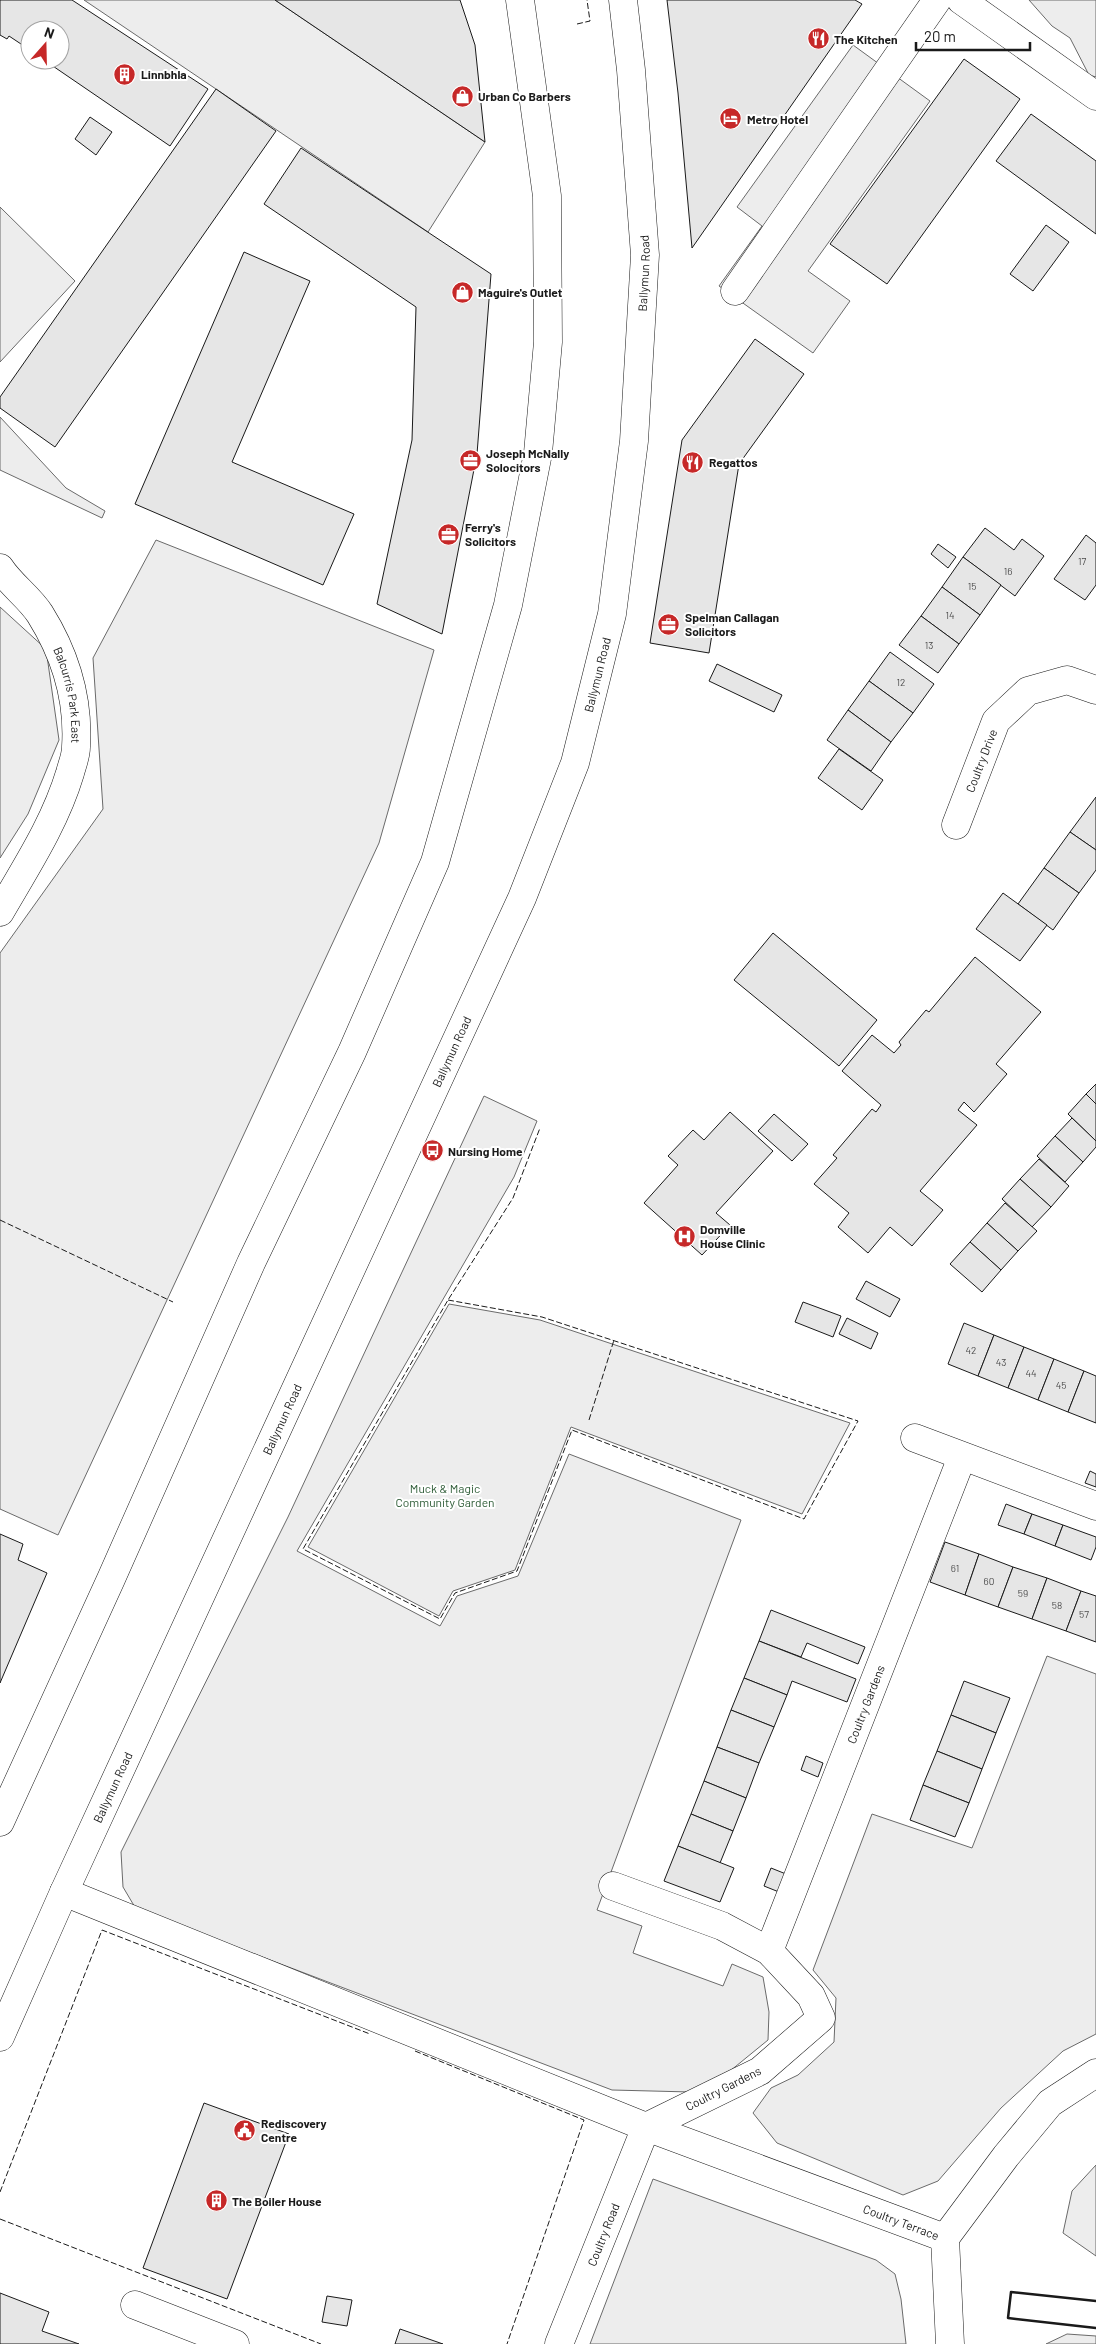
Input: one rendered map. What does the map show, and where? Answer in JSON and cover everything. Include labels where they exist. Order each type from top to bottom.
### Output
[{"type":"main road","points":[[0,1822],[111,1579],[251,1263],[376,997],[435,862],[454,796],[510,596],[538,453],[548,342],[547,196],[520,0]]},
{"type":"main road","name":"Ballymun Road","points":[[0,2037],[64,1892],[518,906],[575,763],[612,614],[634,441],[645,255],[631,70],[623,0]]},
{"type":"main road","points":[[735,292],[937,0]]},
{"type":"main road","points":[[961,0],[1096,96]]},
{"type":"main road","name":"Balcurris Park East","points":[[0,568],[8,581],[39,612],[61,653],[76,703],[76,749],[63,794],[46,833],[0,912]]},
{"type":"main road","name":"Coultry Drive","points":[[956,825],[996,721],[1028,691],[1067,680],[1096,690]]},
{"type":"main road","points":[[915,1438],[1096,1506]]},
{"type":"main road","name":"Coultry Gardens","points":[[769,1951],[962,1456]]},
{"type":"main road","name":"Coultry Gardens","points":[[613,1886],[722,1926],[769,1951],[811,1996],[821,2018],[760,2071],[646,2127]]},
{"type":"main road","name":"Coultry Terrace","points":[[64,1892],[646,2127],[945,2238],[1006,2156],[1050,2103],[1096,2074]]},
{"type":"main road","name":"Coultry Road","points":[[559,2344],[646,2127]]},
{"type":"main road","points":[[945,2238],[950,2344]]},
{"type":"main road","points":[[135,2305],[235,2344]]},
{"type":"shaded area","points":[[84,0],[275,0],[485,142],[428,232]]},
{"type":"shaded area","points":[[1029,0],[1096,0],[1096,77],[1089,75],[1070,38],[1052,26]]},
{"type":"shaded area","points":[[853,45],[930,101],[808,271],[850,301],[813,353],[719,286],[762,226],[737,207]]},
{"type":"shaded area","points":[[0,207],[75,281],[0,362]]},
{"type":"shaded area","points":[[0,417],[66,488],[105,511],[102,518],[0,470]]},
{"type":"shaded area","points":[[156,540],[434,650],[379,843],[58,1535],[0,1509],[0,953],[103,809],[93,658]]},
{"type":"shaded area","points":[[0,607],[46,649],[59,740],[28,814],[0,858]]},
{"type":"shaded area","points":[[484,1096],[537,1121],[514,1177],[297,1551],[440,1626],[457,1596],[518,1576],[569,1454],[741,1520],[597,1910],[642,1926],[633,1953],[723,1986],[732,1964],[763,1977],[769,2012],[768,2040],[730,2071],[691,2092],[612,2090],[136,1909],[123,1887],[121,1852],[288,1517]]},
{"type":"shaded area","name":"Muck & Magic Community Garden","points":[[449,1304],[540,1320],[850,1423],[802,1514],[571,1427],[515,1570],[453,1591],[439,1616],[308,1547]]},
{"type":"shaded area","points":[[1047,1656],[1096,1674],[1096,2034],[1063,2051],[1001,2108],[938,2181],[903,2195],[777,2143],[753,2113],[771,2088],[798,2075],[834,2042],[836,1998],[813,1970],[872,1814],[972,1848]]},
{"type":"shaded area","points":[[1096,2165],[1096,2256],[1063,2233],[1072,2191]]},
{"type":"shaded area","points":[[653,2179],[876,2260],[895,2274],[901,2299],[906,2344],[590,2344]]},
{"type":"shaded area","points":[[1067,2334],[1096,2336],[1096,2344],[1046,2344]]},
{"type":"building","name":"Linnbhla","points":[[0,0],[72,0],[208,89],[170,146],[59,70],[70,70],[70,20],[20,20],[20,43],[9,36],[7,39],[0,35]]},
{"type":"building","points":[[275,0],[460,0],[475,45],[485,142]]},
{"type":"building","name":"Metro Hotel","points":[[667,0],[855,0],[862,4],[692,248],[678,93]]},
{"type":"building","points":[[964,59],[1020,99],[887,284],[830,244]]},
{"type":"building","points":[[216,89],[276,131],[55,447],[0,408],[0,397]]},
{"type":"building","points":[[1031,114],[1096,161],[1096,234],[996,161]]},
{"type":"building","points":[[90,117],[112,132],[96,155],[75,139]]},
{"type":"building","points":[[301,148],[491,274],[477,454],[442,634],[377,604],[412,440],[416,307],[264,204]]},
{"type":"building","points":[[1046,225],[1069,242],[1033,291],[1010,274]]},
{"type":"building","points":[[244,252],[310,281],[232,462],[354,514],[323,585],[135,504]]},
{"type":"building","points":[[755,339],[804,374],[739,464],[709,653],[650,643],[682,440]]},
{"type":"building","points":[[985,528],[1014,550],[1022,539],[1044,556],[1015,596],[963,557]]},
{"type":"building","points":[[1086,535],[1096,543],[1096,585],[1085,600],[1054,579]]},
{"type":"building","points":[[938,544],[956,557],[948,568],[931,554]]},
{"type":"building","points":[[963,557],[1001,585],[980,615],[942,587]]},
{"type":"building","points":[[942,587],[980,615],[959,644],[921,616]]},
{"type":"building","points":[[921,616],[959,644],[938,673],[899,645]]},
{"type":"building","points":[[890,652],[934,684],[913,713],[869,681]]},
{"type":"building","points":[[717,664],[782,695],[774,712],[709,681]]},
{"type":"building","points":[[869,681],[913,713],[891,742],[848,710]]},
{"type":"building","points":[[848,710],[891,742],[871,771],[827,740]]},
{"type":"building","points":[[839,749],[883,780],[862,810],[818,778]]},
{"type":"building","points":[[1096,797],[1096,850],[1070,832]]},
{"type":"building","points":[[1070,832],[1096,850],[1096,870],[1079,893],[1044,868]]},
{"type":"building","points":[[1044,868],[1079,893],[1053,930],[1018,904]]},
{"type":"building","points":[[1003,893],[1047,925],[1020,961],[976,929]]},
{"type":"building","points":[[773,933],[877,1020],[839,1066],[734,980]]},
{"type":"building","points":[[975,957],[1041,1012],[996,1064],[1007,1074],[974,1112],[964,1102],[958,1110],[977,1125],[920,1191],[943,1210],[912,1246],[890,1227],[868,1253],[838,1227],[849,1213],[814,1184],[837,1158],[833,1155],[872,1109],[876,1112],[881,1105],[842,1071],[872,1035],[894,1053],[901,1045],[899,1042],[926,1010],[929,1012]]},
{"type":"building","points":[[1096,1084],[1096,1104],[1086,1094]]},
{"type":"building","points":[[1086,1094],[1096,1104],[1096,1141],[1068,1114]]},
{"type":"building","points":[[730,1112],[773,1151],[716,1213],[730,1225],[702,1255],[644,1203],[678,1165],[668,1156],[693,1130],[704,1140]]},
{"type":"building","points":[[774,1114],[808,1144],[792,1161],[758,1131]]},
{"type":"building","points":[[1072,1118],[1096,1141],[1096,1147],[1083,1162],[1055,1136]]},
{"type":"building","points":[[1055,1136],[1083,1162],[1065,1182],[1037,1156]]},
{"type":"building","points":[[1039,1159],[1069,1186],[1051,1207],[1020,1179]]},
{"type":"building","points":[[1020,1179],[1051,1207],[1032,1227],[1002,1199]]},
{"type":"building","points":[[1005,1203],[1037,1231],[1018,1251],[987,1223]]},
{"type":"building","points":[[987,1223],[1018,1251],[1001,1270],[970,1242]]},
{"type":"building","points":[[970,1242],[1001,1270],[982,1292],[950,1264]]},
{"type":"building","points":[[866,1281],[900,1299],[890,1317],[856,1299]]},
{"type":"building","points":[[803,1302],[841,1316],[833,1337],[795,1322]]},
{"type":"building","points":[[847,1318],[878,1333],[871,1349],[839,1334]]},
{"type":"building","points":[[964,1323],[994,1335],[978,1376],[948,1364]]},
{"type":"building","points":[[994,1335],[1024,1347],[1008,1388],[978,1376]]},
{"type":"building","points":[[1024,1347],[1054,1359],[1038,1400],[1008,1388]]},
{"type":"building","points":[[1054,1359],[1084,1371],[1068,1412],[1038,1400]]},
{"type":"building","points":[[1084,1371],[1096,1376],[1096,1423],[1068,1412]]},
{"type":"building","points":[[1090,1471],[1096,1474],[1096,1487],[1085,1483]]},
{"type":"building","points":[[1006,1504],[1032,1514],[1024,1534],[998,1525]]},
{"type":"building","points":[[1032,1514],[1063,1525],[1055,1546],[1024,1534]]},
{"type":"building","points":[[1063,1525],[1096,1537],[1096,1547],[1091,1560],[1055,1546]]},
{"type":"building","points":[[0,1534],[23,1544],[18,1560],[47,1573],[0,1683]]},
{"type":"building","points":[[945,1542],[979,1554],[965,1595],[930,1582]]},
{"type":"building","points":[[979,1554],[1013,1567],[998,1607],[965,1595]]},
{"type":"building","points":[[1013,1567],[1047,1578],[1032,1619],[998,1607]]},
{"type":"building","points":[[1047,1578],[1081,1591],[1066,1631],[1032,1619]]},
{"type":"building","points":[[1081,1591],[1096,1596],[1096,1642],[1066,1631]]},
{"type":"building","points":[[771,1610],[865,1647],[858,1664],[807,1643],[801,1657],[759,1641]]},
{"type":"building","points":[[759,1641],[856,1679],[847,1702],[792,1681],[787,1695],[744,1678]]},
{"type":"building","points":[[744,1678],[787,1695],[774,1727],[731,1710]]},
{"type":"building","points":[[964,1681],[1010,1698],[996,1733],[951,1715]]},
{"type":"building","points":[[731,1710],[774,1727],[759,1763],[717,1747]]},
{"type":"building","points":[[951,1715],[996,1733],[982,1769],[937,1751]]},
{"type":"building","points":[[717,1747],[759,1763],[746,1798],[704,1781]]},
{"type":"building","points":[[937,1751],[982,1769],[969,1803],[923,1785]]},
{"type":"building","points":[[806,1756],[823,1763],[818,1777],[801,1770]]},
{"type":"building","points":[[704,1781],[746,1798],[733,1831],[691,1814]]},
{"type":"building","points":[[923,1785],[969,1803],[955,1837],[910,1820]]},
{"type":"building","points":[[691,1814],[733,1831],[720,1863],[678,1846]]},
{"type":"building","points":[[678,1846],[734,1868],[720,1902],[664,1881]]},
{"type":"building","points":[[771,1868],[786,1874],[779,1892],[764,1886]]},
{"type":"building","name":"The Boiler House","points":[[204,2103],[289,2134],[227,2299],[143,2268]]},
{"type":"building","points":[[0,2293],[49,2312],[42,2331],[79,2344],[0,2344]]},
{"type":"building","points":[[327,2296],[352,2300],[347,2326],[322,2322]]},
{"type":"building","points":[[400,2329],[443,2344],[395,2344]]},
{"type":"fence","points":[[577,24],[590,21],[587,0]]},
{"type":"fence","points":[[448,1300],[542,1317],[858,1421],[804,1519],[572,1430],[517,1571],[455,1593],[440,1619],[303,1549],[448,1300],[513,1198],[540,1128]]},
{"type":"fence","points":[[0,1220],[173,1302]]},
{"type":"fence","points":[[589,1420],[614,1340]]},
{"type":"fence","points":[[0,2192],[102,1930],[370,2034]]},
{"type":"fence","points":[[415,2051],[584,2120],[507,2344]]},
{"type":"fence","points":[[0,2219],[321,2344]]},
{"type":"wall","points":[[1096,2301],[1011,2292],[1008,2318],[1096,2328]]},
{"type":"place","name":"The Kitchen","points":[[818,39]]},
{"type":"place","name":"Linnbhla","points":[[125,74]]},
{"type":"place","name":"Urban Co Barbers","points":[[462,96]]},
{"type":"place","name":"Metro Hotel","points":[[731,119]]},
{"type":"place","name":"Maguire's Outlet","points":[[462,292]]},
{"type":"place","name":"Joseph McNally Solocitors","points":[[470,460]]},
{"type":"place","name":"Regattos","points":[[693,462]]},
{"type":"place","name":"Ferry's Solicitors","points":[[449,534]]},
{"type":"place","name":"Spelman Callagan Solicitors","points":[[669,624]]},
{"type":"place","name":"Nursing Home","points":[[432,1151]]},
{"type":"place","name":"Domville House Clinic","points":[[684,1236]]},
{"type":"place","name":"Rediscovery Centre","points":[[245,2130]]},
{"type":"place","name":"The Boiler House","points":[[216,2201]]}]
